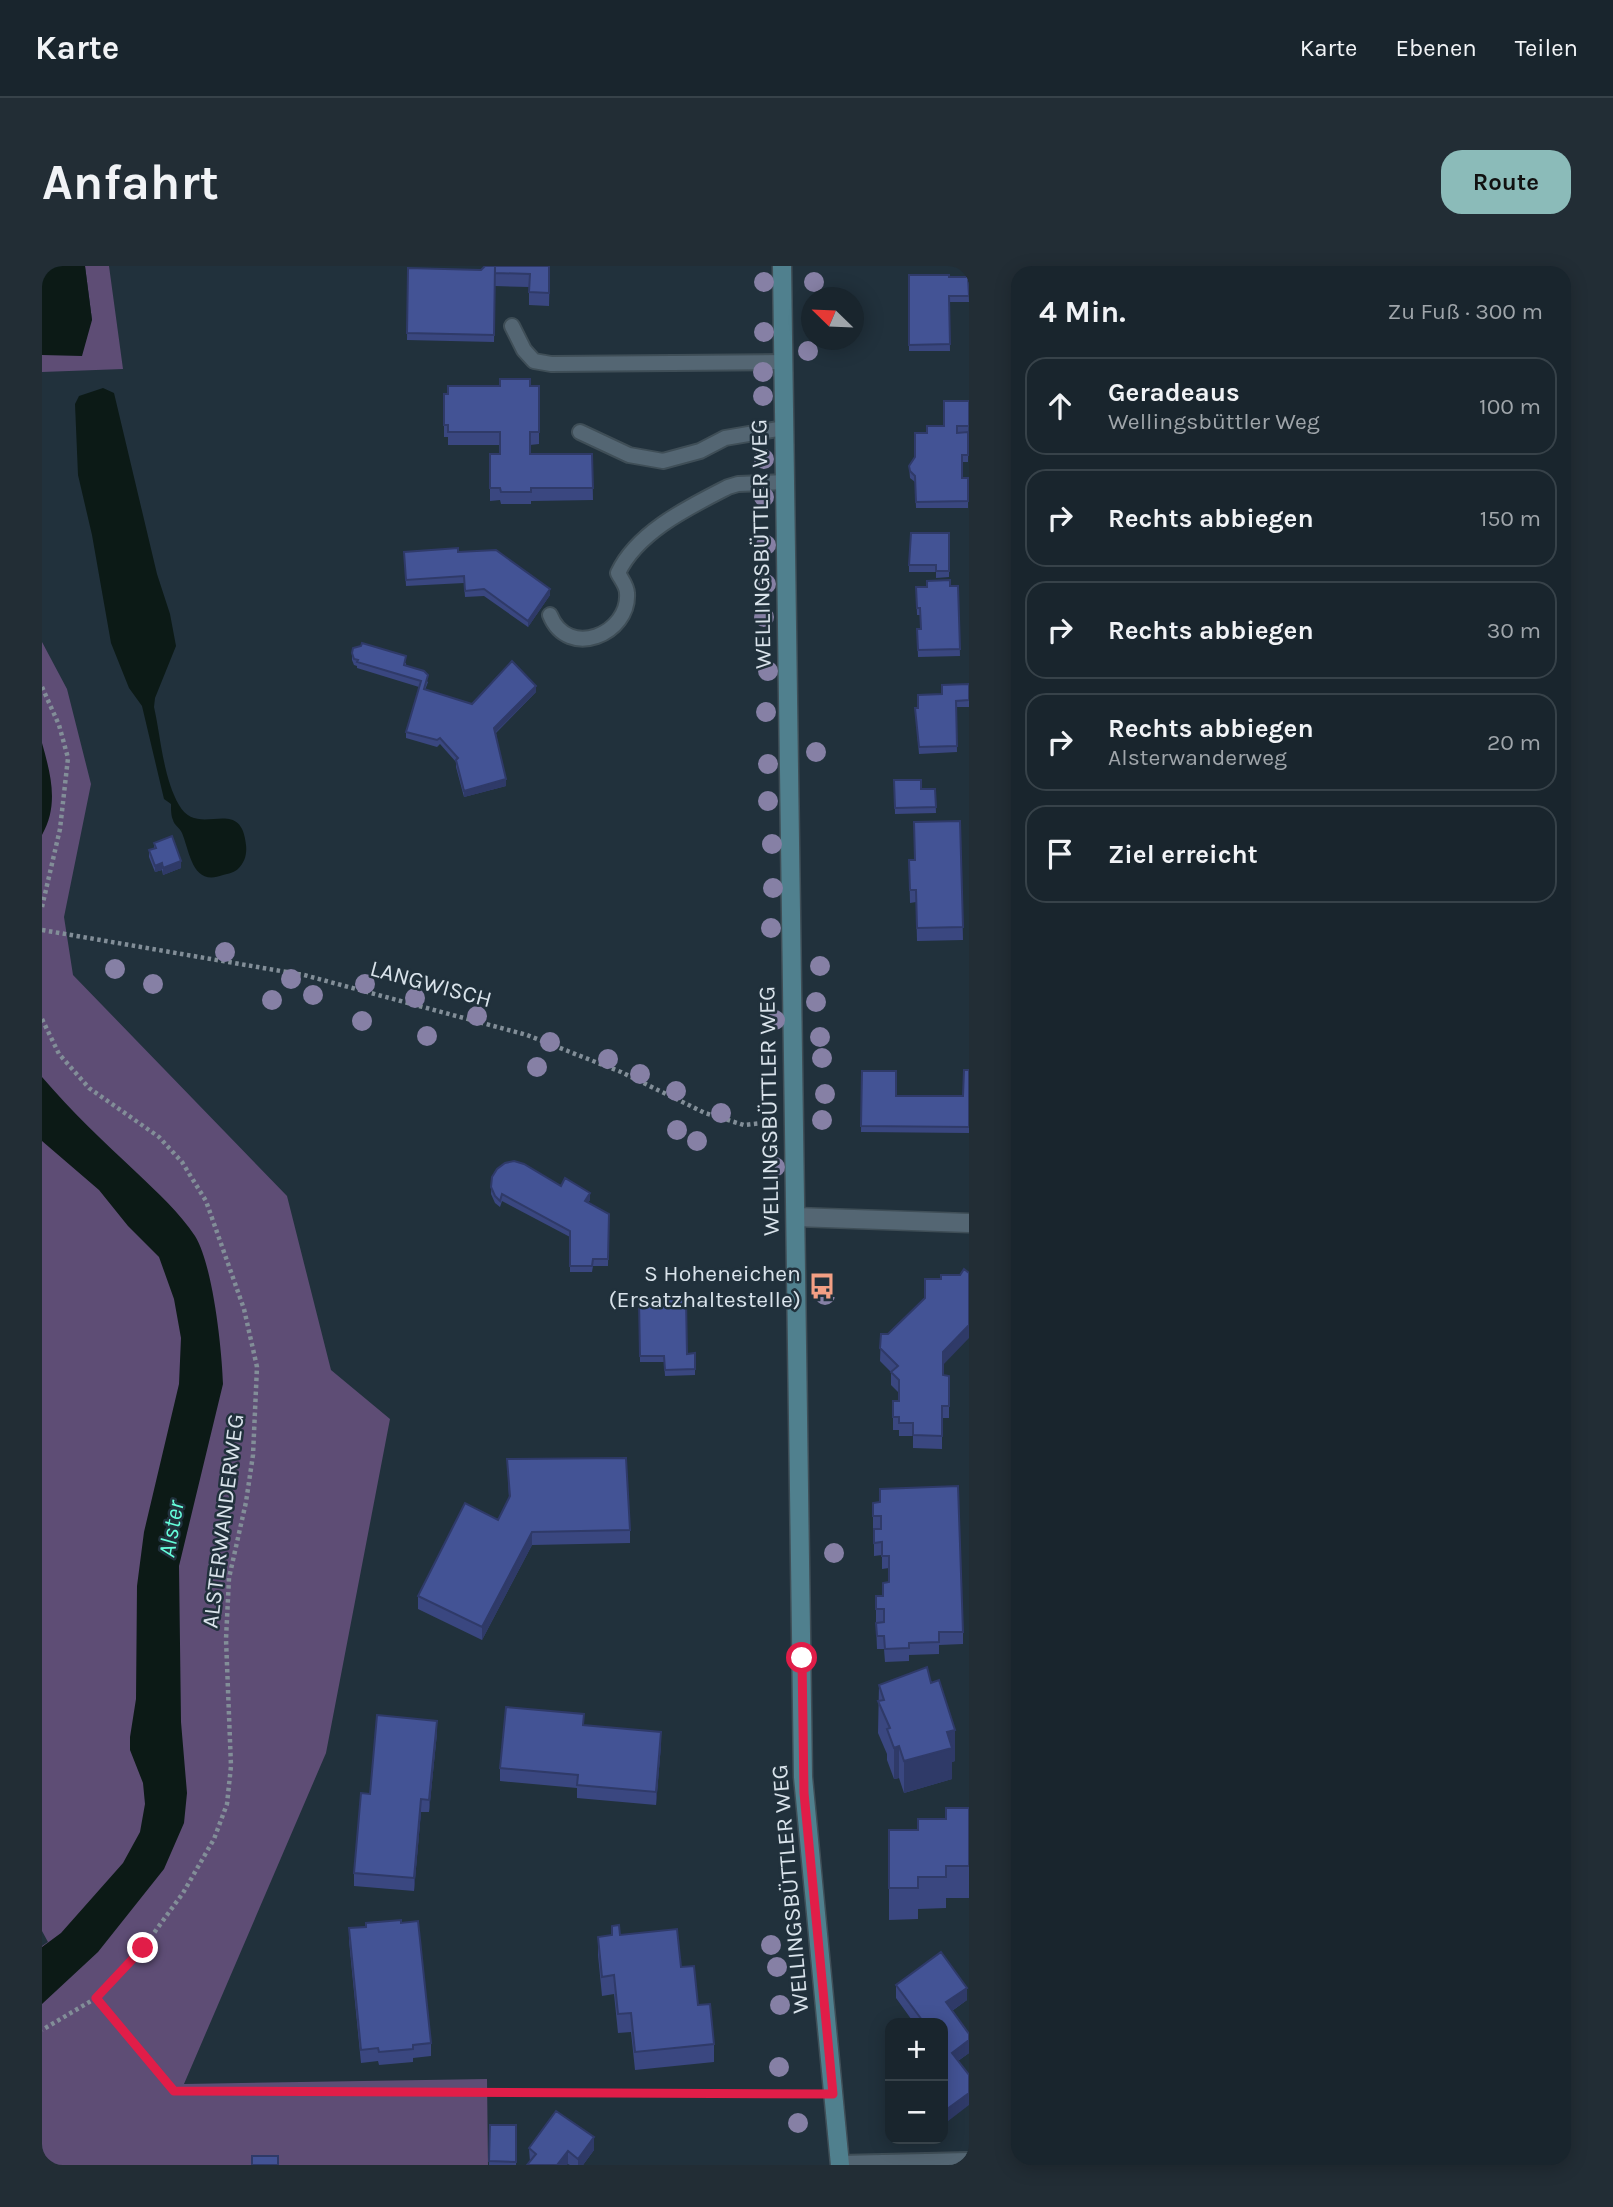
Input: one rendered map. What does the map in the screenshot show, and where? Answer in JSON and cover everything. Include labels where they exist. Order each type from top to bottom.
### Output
[{"type":"main road","name":"WELLINGSBÜTTLER WEG","points":[[782,266],[803,1785],[840,2164]]},
{"type":"street","points":[[796,1217],[969,1223]]},
{"type":"lane","points":[[512,326],[524,350],[534,361],[551,364],[783,362]]},
{"type":"lane","points":[[580,432],[629,455],[663,461],[700,451],[725,438],[784,428]]},
{"type":"lane","points":[[550,615],[561,633],[572,638],[582,640],[607,631],[617,622],[625,608],[627,591],[618,573],[624,560],[632,549],[655,529],[728,487],[738,484],[785,482]]},
{"type":"lane","name":"WELLINGSBÜTTLER WEG","points":[[840,2164],[969,2160]]},
{"type":"path","points":[[42,687],[59,725],[68,758],[60,829],[42,907]]},
{"type":"path","name":"LANGWISCH","points":[[42,930],[304,975],[527,1035],[621,1072],[705,1113],[744,1125],[793,1120]]},
{"type":"path","name":"ALSTERWANDERWEG","points":[[42,1019],[59,1054],[89,1088],[159,1137],[182,1162],[206,1201],[244,1309],[257,1367],[253,1455],[246,1502],[229,1577],[226,1639],[231,1766],[227,1804],[214,1839],[183,1893],[143,1948],[96,1998],[42,2030]]},
{"type":"path","points":[[96,1998],[174,2091],[833,2094]]},
{"type":"shaded area","points":[[85,266],[109,266],[123,369],[42,372],[42,355],[53,354],[92,320]]},
{"type":"shaded area","points":[[42,642],[67,689],[91,784],[64,917],[73,975],[287,1196],[331,1370],[390,1419],[326,1753],[184,2084],[487,2079],[488,2165],[42,2165],[42,1946],[48,1942],[42,1931]]},
{"type":"water","points":[[42,266],[85,266],[92,320],[82,356],[42,355]]},
{"type":"water","points":[[103,388],[114,393],[176,646],[155,698],[154,707],[166,770],[179,805],[187,815],[197,819],[228,819],[236,822],[242,830],[246,845],[245,858],[238,869],[227,874],[205,876],[194,866],[182,833],[171,814],[171,804],[164,799],[142,706],[129,688],[111,643],[92,535],[78,475],[75,404],[79,396]]},
{"type":"water","points":[[42,743],[52,801],[42,835]]},
{"type":"water","name":"Alster","points":[[42,1077],[88,1126],[168,1203],[195,1236],[212,1287],[223,1384],[179,1566],[181,1722],[187,1793],[184,1823],[164,1869],[98,1952],[42,2004],[42,1947],[61,1933],[123,1863],[140,1832],[145,1804],[143,1783],[130,1750],[136,1699],[137,1586],[144,1532],[179,1384],[181,1338],[174,1299],[159,1257],[128,1226],[99,1190],[42,1141]]},
{"type":"building","points":[[485,266],[495,266],[494,335],[407,333],[408,268],[481,270]]},
{"type":"building","points":[[495,266],[549,266],[549,293],[529,292],[530,274],[495,273]]},
{"type":"building","points":[[909,275],[968,277],[969,296],[949,296],[950,344],[909,345]]},
{"type":"building","points":[[500,379],[530,379],[530,386],[539,386],[539,432],[530,432],[530,454],[592,454],[593,488],[531,488],[531,492],[501,492],[500,488],[490,488],[490,454],[500,454],[500,432],[448,432],[448,425],[444,425],[444,394],[448,394],[448,386],[500,386]]},
{"type":"building","points":[[944,401],[969,401],[969,426],[957,426],[957,433],[968,432],[968,455],[962,455],[962,478],[968,478],[968,501],[916,502],[915,476],[909,466],[915,457],[915,433],[927,433],[927,426],[944,426]]},
{"type":"building","points":[[911,533],[949,533],[949,571],[936,571],[936,565],[909,565]]},
{"type":"building","points":[[458,548],[458,552],[496,550],[550,589],[528,621],[484,589],[465,591],[464,576],[406,580],[404,552]]},
{"type":"building","points":[[950,580],[950,586],[958,586],[960,649],[918,650],[917,629],[921,629],[916,587],[927,587],[927,581]]},
{"type":"building","points":[[362,643],[406,656],[404,665],[424,671],[428,675],[424,689],[472,704],[512,661],[536,686],[494,728],[506,779],[464,791],[456,760],[458,758],[440,738],[437,740],[406,732],[421,681],[357,662],[352,653],[353,648],[361,646]]},
{"type":"building","points":[[969,684],[969,700],[956,701],[957,746],[919,747],[915,708],[918,708],[918,695],[942,694],[942,685]]},
{"type":"building","points":[[894,780],[921,780],[921,789],[935,789],[936,807],[895,808]]},
{"type":"building","points":[[960,821],[963,927],[917,928],[916,890],[910,890],[909,860],[915,860],[914,822]]},
{"type":"building","points":[[172,836],[181,861],[163,868],[162,863],[155,866],[149,850],[156,848],[154,843]]},
{"type":"building","points":[[964,1070],[969,1070],[969,1127],[861,1126],[862,1071],[896,1071],[896,1096],[963,1096]]},
{"type":"building","points":[[514,1161],[561,1186],[565,1178],[590,1193],[585,1201],[609,1214],[608,1259],[593,1259],[592,1266],[570,1266],[570,1231],[502,1194],[500,1201],[495,1196],[491,1187],[492,1177],[505,1163]]},
{"type":"building","points":[[964,1269],[969,1273],[969,1325],[943,1352],[943,1375],[949,1376],[949,1406],[942,1406],[942,1436],[913,1435],[913,1423],[899,1423],[899,1417],[893,1417],[893,1401],[899,1401],[899,1380],[891,1372],[898,1366],[880,1348],[881,1334],[888,1334],[925,1298],[925,1279],[941,1279],[941,1275],[960,1275]]},
{"type":"building","points":[[686,1299],[687,1354],[695,1353],[695,1369],[665,1370],[664,1356],[640,1356],[639,1300]]},
{"type":"building","points":[[626,1458],[630,1530],[532,1532],[482,1627],[418,1596],[465,1503],[498,1520],[510,1496],[507,1459]]},
{"type":"building","points":[[958,1486],[963,1632],[939,1632],[939,1642],[909,1643],[909,1648],[885,1649],[884,1636],[877,1636],[876,1623],[884,1622],[884,1609],[876,1609],[876,1596],[883,1596],[883,1583],[889,1582],[889,1556],[882,1556],[882,1542],[874,1543],[874,1529],[881,1529],[881,1516],[873,1516],[873,1503],[880,1502],[880,1489]]},
{"type":"building","points":[[927,1667],[931,1683],[939,1680],[955,1730],[947,1732],[952,1748],[904,1761],[899,1746],[894,1748],[887,1729],[890,1728],[878,1701],[884,1700],[879,1685]]},
{"type":"building","points":[[506,1707],[584,1714],[583,1725],[661,1732],[656,1792],[577,1785],[578,1775],[500,1768]]},
{"type":"building","points":[[377,1715],[437,1721],[429,1800],[421,1799],[414,1878],[354,1873],[361,1793],[370,1794]]},
{"type":"building","points":[[946,1808],[969,1808],[969,1866],[946,1866],[946,1877],[918,1877],[918,1888],[889,1888],[889,1830],[918,1830],[918,1819],[946,1819]]},
{"type":"building","points":[[401,1920],[401,1923],[418,1921],[431,2043],[413,2045],[413,2049],[379,2052],[378,2048],[361,2050],[349,1928],[366,1927],[366,1923]]},
{"type":"building","points":[[619,1925],[620,1935],[677,1929],[681,1967],[694,1966],[698,2005],[710,2004],[714,2044],[635,2052],[631,2013],[618,2014],[614,1975],[602,1977],[598,1937],[612,1935],[612,1926]]},
{"type":"building","points":[[941,1952],[967,1988],[946,2002],[969,2034],[969,2040],[952,2053],[969,2075],[969,2093],[948,2108],[948,2018],[921,2018],[896,1985]]},
{"type":"building","points":[[556,2111],[594,2137],[578,2159],[568,2151],[557,2165],[527,2165],[536,2154],[529,2148]]},
{"type":"building","points":[[490,2125],[516,2125],[516,2162],[489,2161]]},
{"type":"building","points":[[252,2156],[278,2156],[278,2165],[252,2165]]},
{"type":"place","name":"S Hoheneichen (Ersatzhaltestelle)","points":[[822,1286]]},
{"type":"route","points":[[143,1948],[96,1998],[174,2091],[833,2094],[804,1793],[802,1658]]}]
